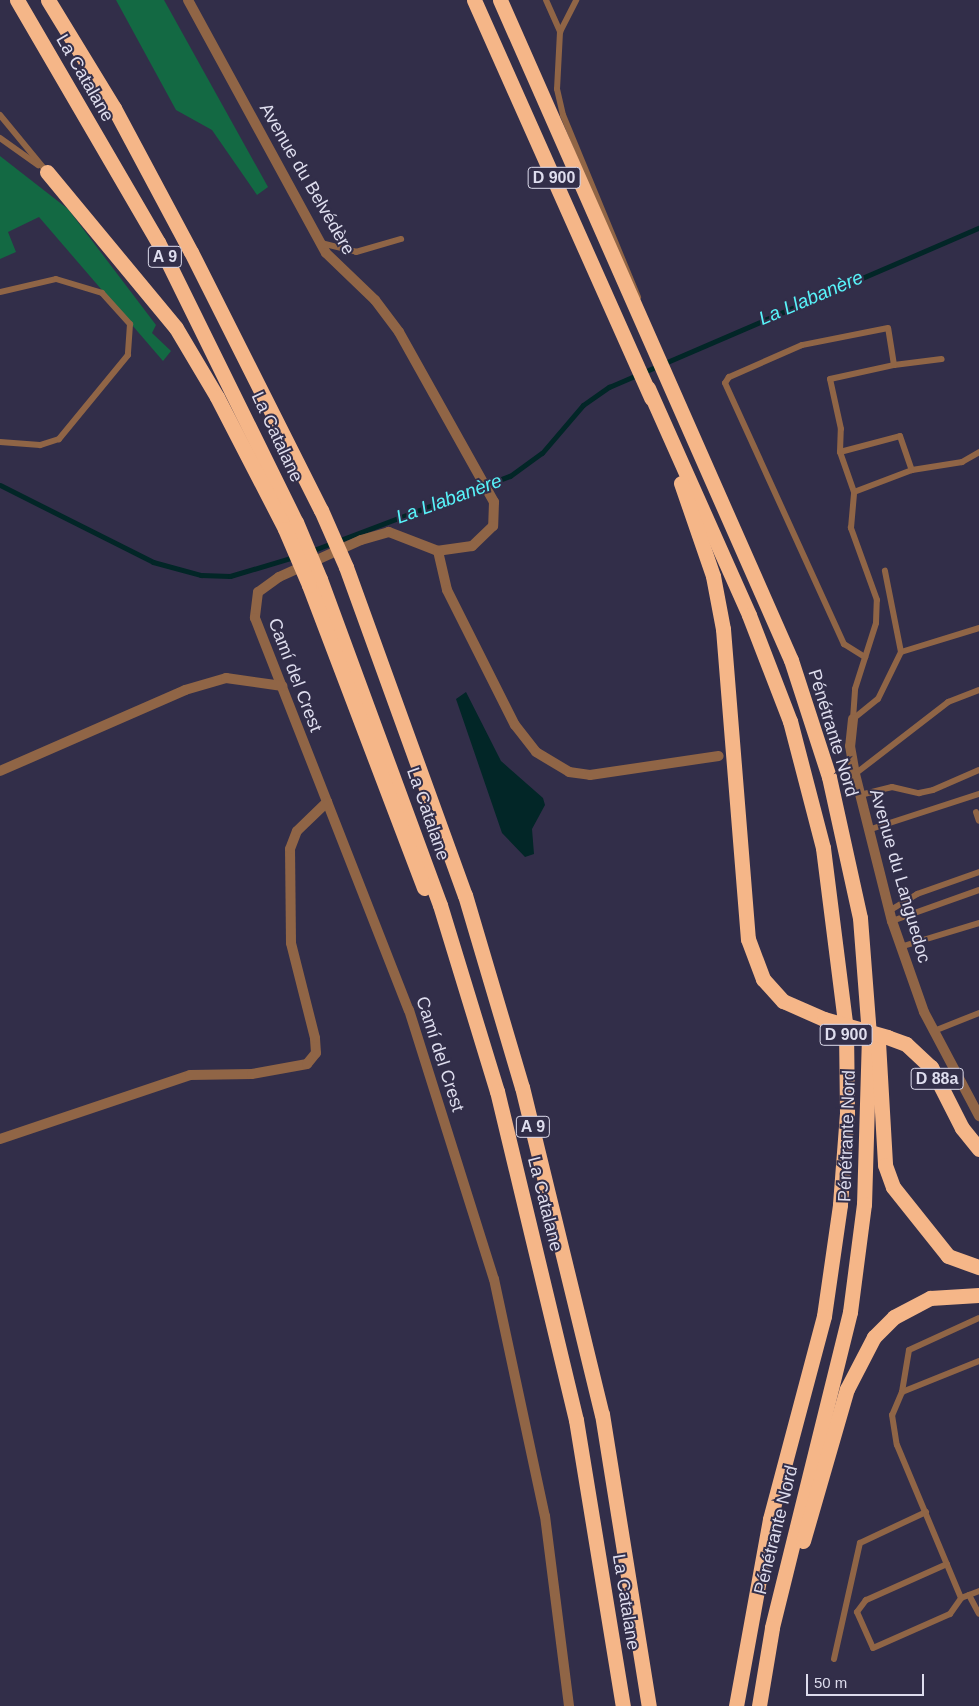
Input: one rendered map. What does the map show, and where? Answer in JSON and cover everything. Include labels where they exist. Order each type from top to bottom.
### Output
[{"type":"highway","name":"La Catalane","points":[[17,0],[158,242],[290,525],[390,761],[462,978],[500,1100],[570,1392],[623,1706]]},
{"type":"highway","name":"La Catalane","points":[[48,0],[114,108],[187,244],[321,510],[346,567],[465,895],[522,1087],[602,1414],[649,1706]]},
{"type":"highway","name":"D 900","points":[[474,0],[648,388]]},
{"type":"highway","name":"D 900","points":[[500,0],[643,320]]},
{"type":"highway","points":[[47,172],[176,328],[290,525]]},
{"type":"highway","name":"Pénétrante Nord","points":[[643,320],[790,660],[828,776],[860,918],[869,1036],[864,1204],[850,1312],[772,1628],[758,1706]]},
{"type":"highway","name":"Pénétrante Nord","points":[[648,388],[749,615],[790,721],[823,848],[846,1030],[847,1113],[841,1196],[824,1316],[770,1518],[736,1706]]},
{"type":"highway","name":"D 88a","points":[[648,388],[718,602],[728,676],[748,939],[763,979],[783,1002],[824,1019],[906,1044],[931,1068],[974,1144]]},
{"type":"highway","points":[[860,918],[878,1044],[885,1165],[904,1207],[929,1237],[948,1256],[979,1267]]},
{"type":"highway","points":[[761,1689],[821,1476],[860,1360],[874,1337],[910,1306],[930,1298],[979,1295]]},
{"type":"street","name":"Avenue du Belvédère","points":[[188,0],[321,243],[400,332],[476,464],[494,502],[493,526],[486,538],[457,551],[438,552]]},
{"type":"street","name":"Camí del Crest","points":[[438,552],[389,532],[361,540],[287,573],[258,592],[255,618],[409,1010],[494,1280],[537,1478],[569,1706]]},
{"type":"street","points":[[438,552],[447,590],[516,724],[536,752],[569,772],[590,775],[720,756]]},
{"type":"street","points":[[0,771],[27,756],[209,682],[226,678],[282,686]]},
{"type":"street","name":"Avenue du Languedoc","points":[[853,719],[850,746],[855,774],[890,916],[900,947],[934,1031],[978,1113]]},
{"type":"street","points":[[0,1139],[190,1075],[252,1074],[307,1064],[316,1053],[315,1038],[291,943],[290,849],[297,831],[327,802]]},
{"type":"lane","points":[[576,0],[560,32],[557,89],[563,115],[633,278],[643,320]]},
{"type":"lane","points":[[548,2],[560,32]]},
{"type":"lane","points":[[0,114],[47,172]]},
{"type":"lane","points":[[0,138],[47,172]]},
{"type":"lane","points":[[321,243],[356,252],[401,239]]},
{"type":"lane","points":[[0,292],[56,279],[102,293],[130,324],[128,355],[59,439],[40,445],[0,442]]},
{"type":"lane","points":[[865,656],[844,644],[725,383],[802,345],[888,328],[894,365]]},
{"type":"lane","points":[[853,719],[855,689],[876,623],[877,600],[851,528],[854,492],[840,452],[840,429],[830,379],[894,365],[942,359]]},
{"type":"lane","points":[[840,452],[900,436],[912,470]]},
{"type":"lane","points":[[854,492],[912,470],[962,462],[979,452]]},
{"type":"lane","points":[[853,719],[878,699],[901,652],[886,571]]},
{"type":"lane","points":[[901,652],[979,628]]},
{"type":"lane","points":[[855,774],[948,702],[979,690]]},
{"type":"lane","points":[[860,795],[892,787],[918,793],[934,790],[979,770]]},
{"type":"lane","points":[[868,830],[979,794]]},
{"type":"lane","points":[[976,812],[979,821]]},
{"type":"lane","points":[[890,916],[917,894],[979,872]]},
{"type":"lane","points":[[890,916],[979,890]]},
{"type":"lane","points":[[900,947],[979,923]]},
{"type":"lane","points":[[934,1031],[979,1013]]},
{"type":"lane","points":[[961,1598],[897,1445],[892,1415],[902,1392],[909,1350],[979,1318]]},
{"type":"lane","points":[[902,1392],[979,1361]]},
{"type":"lane","points":[[834,1659],[860,1543],[926,1512]]},
{"type":"lane","points":[[947,1564],[866,1600],[857,1612],[873,1648],[950,1614],[961,1598],[979,1591]]},
{"type":"lane","points":[[969,1595],[979,1614]]},
{"type":"green space","points":[[116,0],[164,0],[268,187],[257,195],[212,130],[176,110]]},
{"type":"green space","points":[[0,156],[68,209],[156,325],[152,333],[171,351],[163,361],[39,217],[8,232],[16,252],[0,259]]},
{"type":"shaded area","points":[[466,692],[501,761],[543,798],[545,805],[532,829],[534,854],[525,857],[502,833],[456,699]]},
{"type":"waterway","name":"La Llabanère","points":[[311,551],[510,476],[542,453],[583,405],[609,387],[979,228]]},
{"type":"waterway","name":"La Llabanère","points":[[0,485],[153,562],[201,575],[230,576],[294,557]]}]
